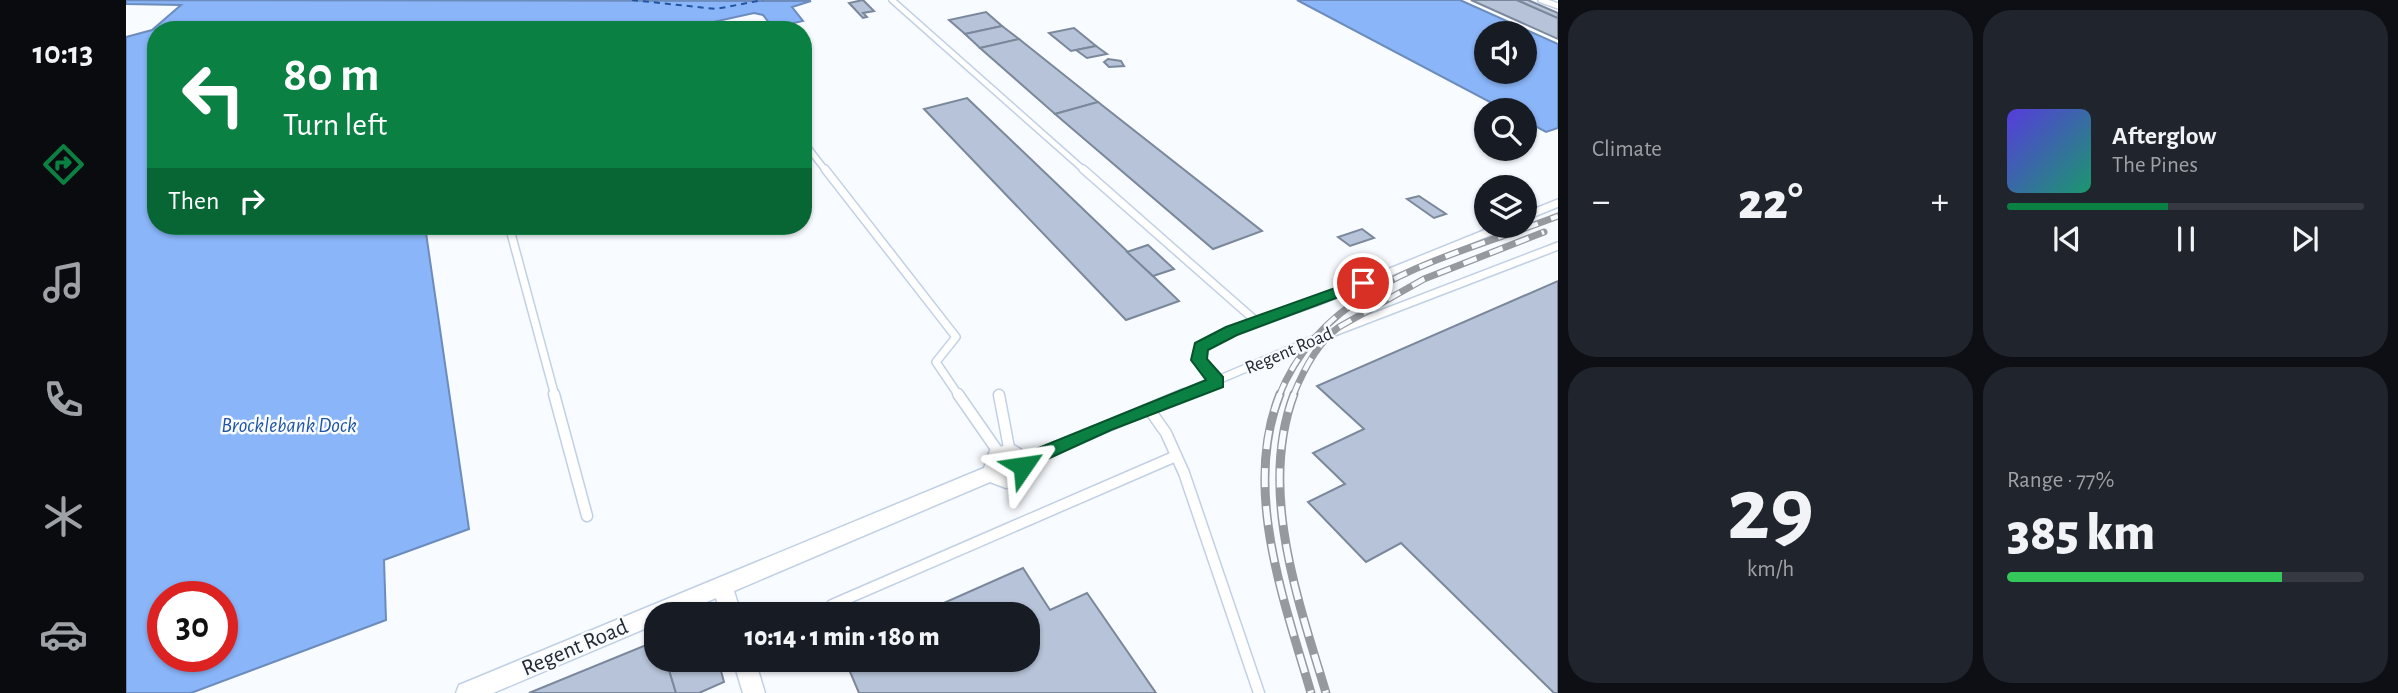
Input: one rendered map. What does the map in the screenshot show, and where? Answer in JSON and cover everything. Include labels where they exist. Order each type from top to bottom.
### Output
[{"type":"street","name":"Regent Road","points":[[467,693],[722,586],[1006,460]]},
{"type":"street","points":[[722,586],[727,602]]},
{"type":"lane","points":[[892,0],[1257,322]]},
{"type":"lane","points":[[1542,0],[1558,4]]},
{"type":"lane","points":[[812,153],[956,337],[936,362],[1006,460]]},
{"type":"lane","points":[[1537,212],[1558,203]]},
{"type":"lane","points":[[511,235],[587,516]]},
{"type":"lane","points":[[1217,382],[1199,360],[1200,347],[1474,238]]},
{"type":"lane","name":"Regent Road","points":[[1006,460],[1149,409],[1303,344],[1558,246]]},
{"type":"lane","points":[[999,395],[1006,460]]},
{"type":"lane","points":[[1149,409],[1166,433],[1176,456],[1259,693]]},
{"type":"lane","points":[[839,602],[1176,456]]},
{"type":"water","name":"Brocklebank Dock","points":[[126,0],[811,1],[792,7],[803,21],[768,21],[763,15],[754,13],[718,21],[162,21],[181,5],[126,4]]},
{"type":"water","points":[[1297,0],[1460,0],[1507,21],[1474,21],[1474,84],[1537,84],[1537,35],[1558,44],[1558,128],[1546,132],[1537,127],[1537,98],[1482,98]]},
{"type":"water","name":"Brocklebank Dock","points":[[147,31],[147,235],[426,235],[469,529],[384,560],[386,620],[191,693],[126,693],[126,37]]},
{"type":"building","points":[[863,0],[874,11],[863,13],[867,17],[863,18],[849,3]]},
{"type":"building","points":[[1471,0],[1517,0],[1558,18],[1558,39],[1537,30],[1537,21],[1518,21]]},
{"type":"building","points":[[1517,0],[1528,0],[1558,13],[1558,18]]},
{"type":"building","points":[[986,12],[1002,26],[965,34],[949,20]]},
{"type":"building","points":[[1002,26],[1019,39],[980,48],[965,34]]},
{"type":"building","points":[[1074,28],[1096,46],[1071,51],[1049,33]]},
{"type":"building","points":[[1019,39],[1098,102],[1055,114],[980,48]]},
{"type":"building","points":[[1096,46],[1107,54],[1087,58],[1076,50]]},
{"type":"building","points":[[1108,59],[1121,61],[1124,66],[1109,67],[1104,62]]},
{"type":"building","points":[[967,98],[1179,301],[1126,320],[924,109]]},
{"type":"building","points":[[1098,102],[1262,231],[1213,249],[1055,114]]},
{"type":"building","points":[[1419,196],[1446,214],[1434,218],[1407,199]]},
{"type":"building","points":[[1362,229],[1374,238],[1350,246],[1338,237]]},
{"type":"building","points":[[1148,245],[1174,269],[1153,276],[1127,252]]},
{"type":"building","points":[[1558,281],[1558,693],[1554,693],[1401,543],[1366,562],[1308,502],[1345,484],[1313,453],[1364,429],[1317,386]]},
{"type":"building","points":[[1023,568],[1050,610],[1087,593],[1156,693],[859,693],[850,672],[1040,672],[1040,602],[946,602]]},
{"type":"building","points":[[644,646],[644,672],[670,672],[676,693],[529,693]]},
{"type":"building","points":[[670,672],[721,672],[724,682],[699,693],[676,693]]},
{"type":"ferry route","points":[[632,0],[716,9],[763,0]]},
{"type":"railway","points":[[1280,394],[1300,357],[1327,325],[1360,299],[1396,278],[1436,260],[1558,216]]},
{"type":"railway","points":[[1293,396],[1311,358],[1339,327],[1424,279],[1544,232]]},
{"type":"railway","points":[[1280,394],[1269,430],[1265,468],[1266,506],[1279,583],[1311,693]]},
{"type":"railway","points":[[1294,394],[1284,431],[1280,468],[1281,506],[1294,583],[1326,693]]},
{"type":"route","points":[[1023,466],[1022,462],[1105,425],[1217,382],[1199,360],[1200,347],[1232,331],[1363,283]]}]
